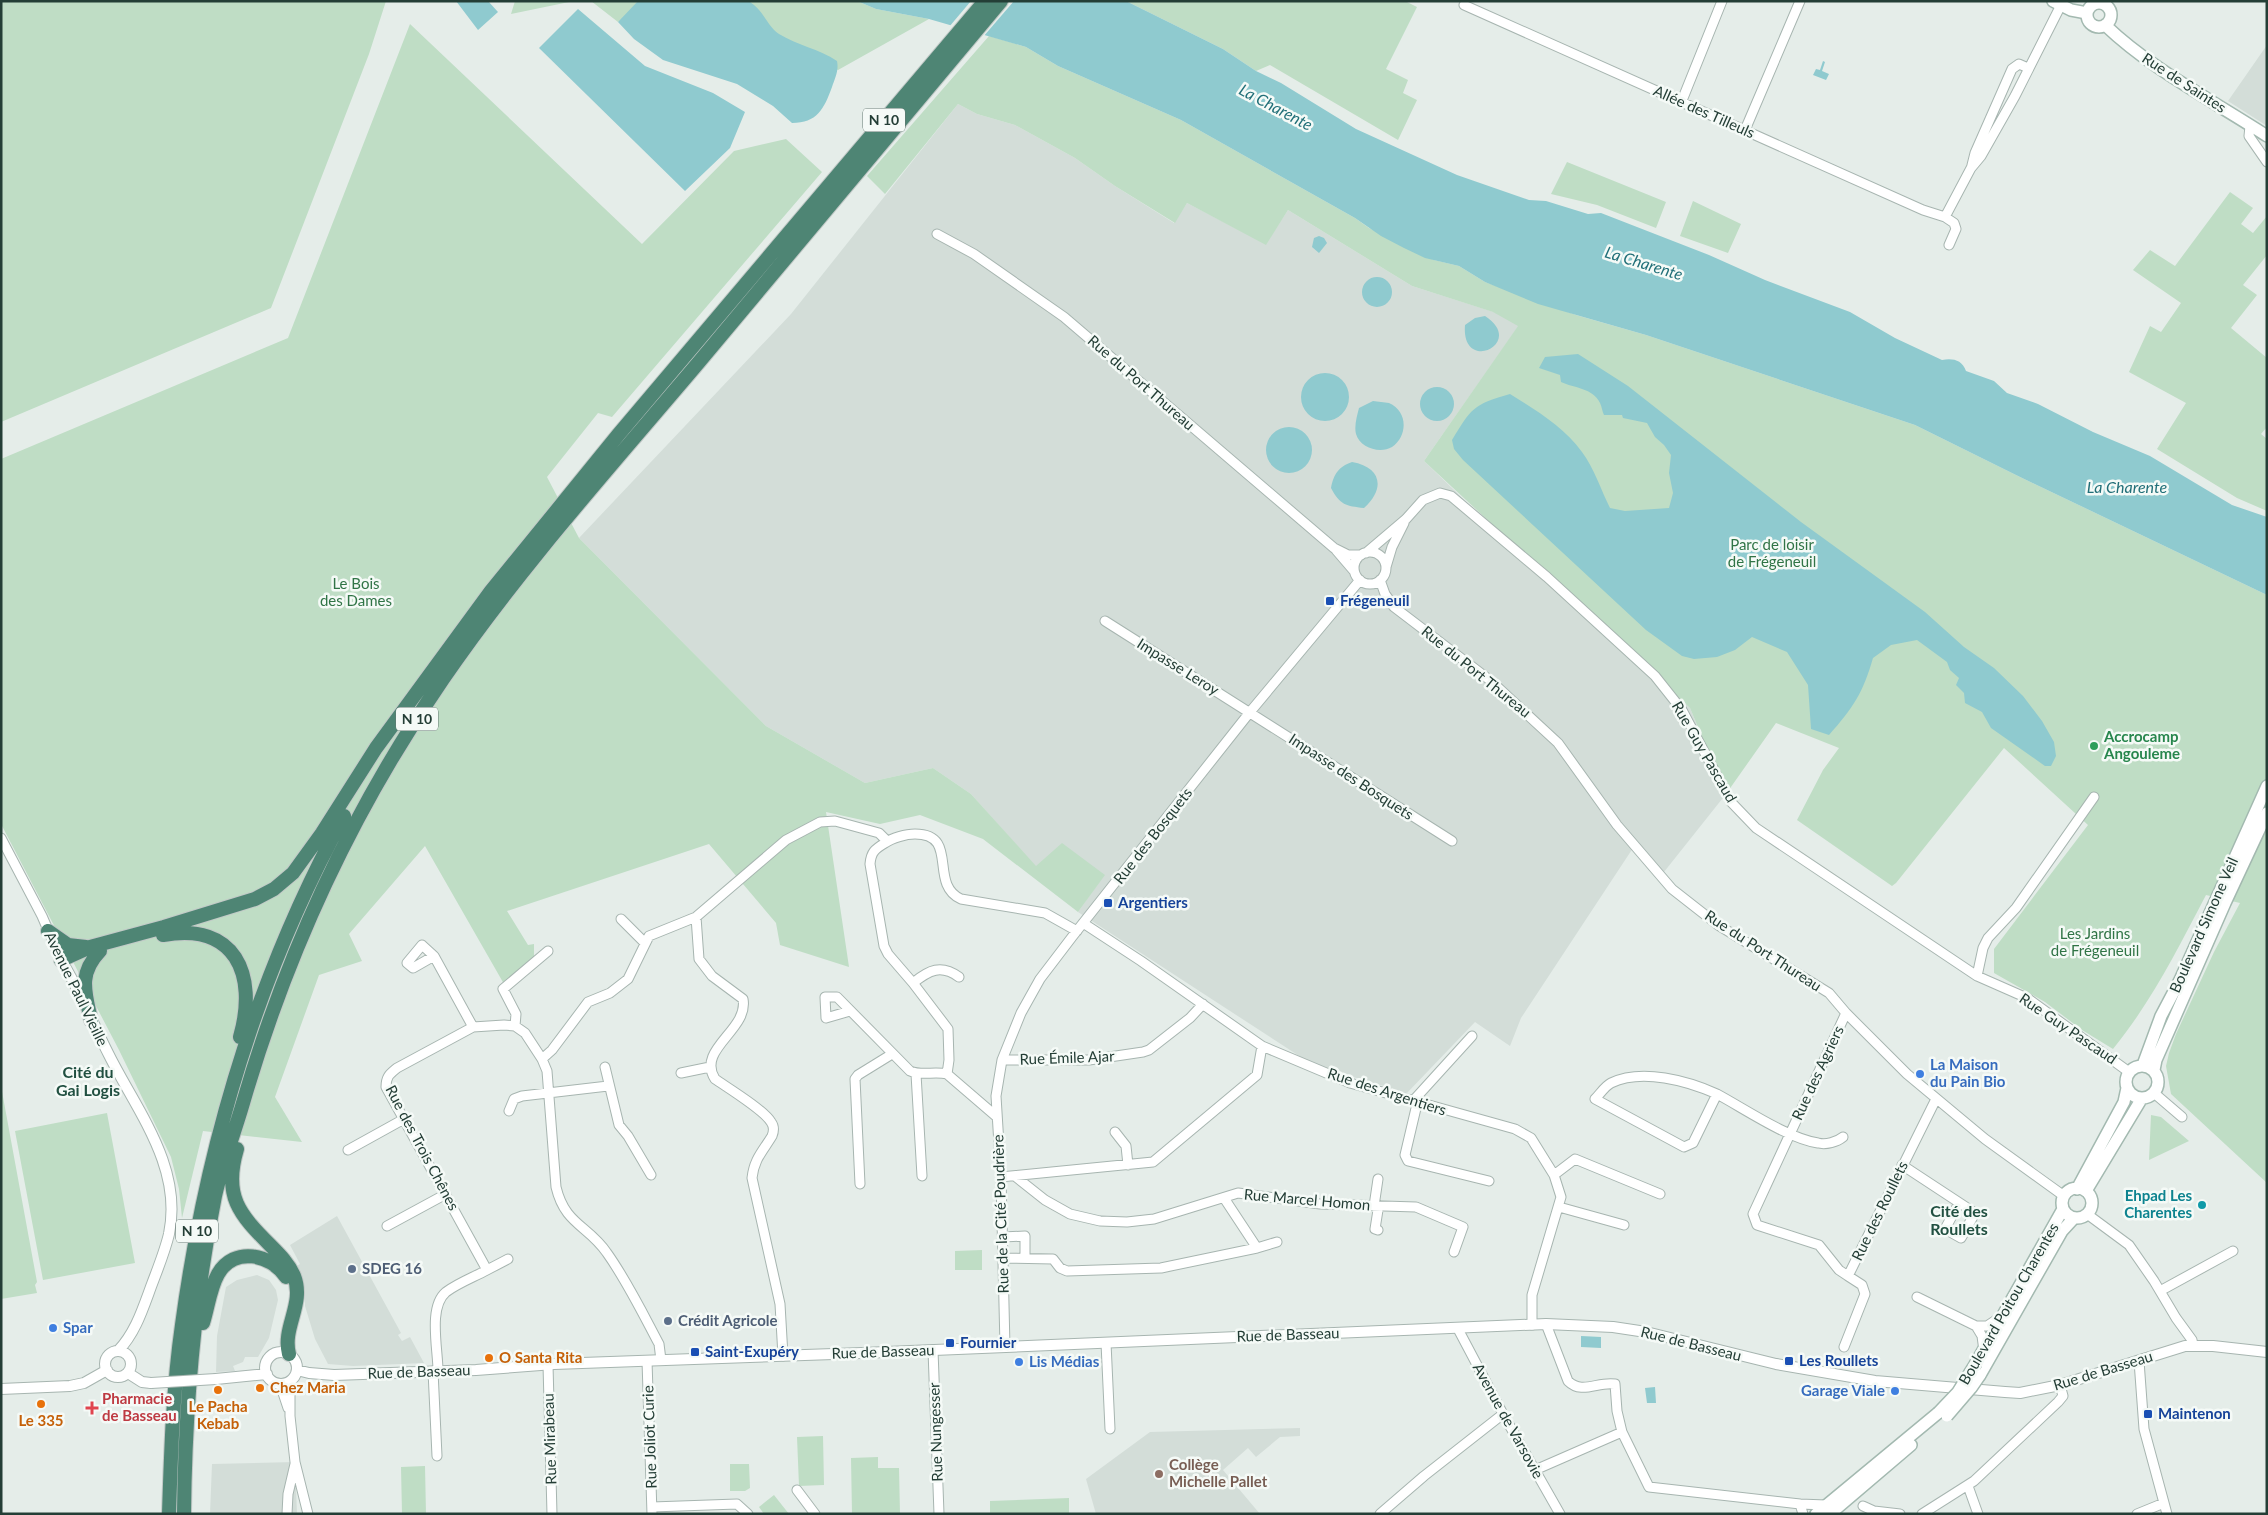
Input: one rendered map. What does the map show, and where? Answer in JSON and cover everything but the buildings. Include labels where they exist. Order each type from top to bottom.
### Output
[{"type":"highway","name":"N 10","points":[[184,1514],[185,1458],[195,1328],[216,1194],[254,1064],[277,996],[337,859],[389,762],[440,683],[481,625],[530,562],[905,118],[943,66],[985,1]]},
{"type":"highway","name":"N 10","points":[[169,1514],[173,1426],[181,1326],[195,1238],[241,1054],[276,960],[300,906],[334,834],[367,772],[411,701],[491,591],[548,519],[1001,1]]},
{"type":"highway","points":[[943,66],[1008,1]]},
{"type":"highway","points":[[63,964],[95,949],[255,899],[274,889],[306,859],[376,748],[411,701]]},
{"type":"highway","points":[[283,1354],[297,1305],[296,1285],[286,1263],[238,1209],[234,1197],[233,1175],[236,1152],[261,1065],[284,997],[337,859]]},
{"type":"highway","points":[[48,931],[68,946],[95,949],[152,937],[189,932],[199,933],[217,940],[236,959],[244,982],[245,1014],[234,1058],[219,1137]]},
{"type":"highway","points":[[91,1020],[85,995],[84,976],[95,949]]},
{"type":"highway","points":[[185,1458],[190,1436],[193,1390],[200,1334],[214,1284],[219,1273],[227,1264],[240,1257],[263,1258],[272,1261],[286,1276],[289,1286],[289,1305],[283,1354]]},
{"type":"main road","points":[[2101,2],[2110,13],[2109,20],[2104,25],[2094,25],[2089,20],[2087,13],[2091,6],[2101,2]]},
{"type":"main road","points":[[2057,3],[2071,10],[2087,13]]},
{"type":"main road","name":"Rue de Saintes","points":[[2104,25],[2127,46],[2158,68],[2267,136]]},
{"type":"main road","name":"Boulevard Simone Veil","points":[[2143,1065],[2161,1016],[2180,980],[2267,786]]},
{"type":"main road","name":"Boulevard Simone Veil","points":[[2154,1070],[2156,1060],[2213,930],[2267,813]]},
{"type":"main road","points":[[2143,1065],[2154,1070],[2158,1079],[2154,1093],[2142,1098],[2082,1190],[2124,1102],[2129,1072],[2143,1065]]},
{"type":"main road","points":[[2127,1088],[2133,1095],[2142,1098]]},
{"type":"main road","points":[[2070,1190],[2082,1190],[2092,1202],[2087,1214],[2074,1218],[2063,1209],[2064,1196],[2070,1190]]},
{"type":"main road","name":"Boulevard Poitou Charentes","points":[[1816,1514],[1828,1509],[1943,1414],[1971,1388],[1984,1351],[2063,1209]]},
{"type":"main road","name":"Boulevard Poitou Charentes","points":[[1978,1369],[2062,1231],[2074,1218]]},
{"type":"street","points":[[1681,103],[1722,1]]},
{"type":"street","points":[[1745,130],[1800,1]]},
{"type":"street","points":[[1949,245],[1956,230],[1954,223],[1945,217],[1971,168],[1986,148],[2026,76],[2057,3]]},
{"type":"street","name":"Allée des Tilleuls","points":[[1464,5],[1923,210],[1945,217]]},
{"type":"street","points":[[1971,168],[1975,153],[2012,69],[2019,64],[2028,68]]},
{"type":"street","points":[[2250,126],[2249,136],[2267,162]]},
{"type":"street","name":"Rue du Port Thureau","points":[[937,234],[974,254],[1064,317],[1334,548],[1354,572]]},
{"type":"street","name":"Rue Guy Pascaud","points":[[1364,554],[1406,519],[1424,500],[1434,494],[1446,494],[1458,501],[1546,577],[1655,676],[1682,710],[1726,794],[1746,820],[1764,835],[1977,976],[2027,998],[2129,1072]]},
{"type":"street","name":"Rue Guy Pascaud","points":[[1386,567],[1392,547],[1406,519]]},
{"type":"street","name":"Rue du Port Thureau","points":[[1334,548],[1348,555],[1364,554]]},
{"type":"street","points":[[1364,554],[1379,555],[1386,567],[1380,580],[1368,584],[1360,580],[1354,572],[1356,562],[1364,554]]},
{"type":"street","name":"Rue des Bosquets","points":[[997,1117],[996,1096],[1002,1060],[1021,1013],[1040,979],[1250,712],[1360,580]]},
{"type":"street","name":"Rue du Port Thureau","points":[[1380,580],[1385,594],[1394,606],[1491,681],[1558,742],[1616,825],[1672,889],[1718,925],[1829,994],[1907,1074],[1936,1099],[1985,1139],[2064,1196]]},
{"type":"street","name":"Impasse Leroy","points":[[1105,621],[1250,712]]},
{"type":"street","name":"Impasse des Bosquets","points":[[1250,712],[1452,841]]},
{"type":"street","points":[[1977,976],[1983,948],[1988,938],[2016,908],[2094,797]]},
{"type":"street","points":[[542,1059],[552,1050],[588,1002],[621,986],[633,972],[644,942],[654,932],[696,917],[780,845],[820,822],[835,821],[879,833],[887,841]]},
{"type":"street","points":[[850,1011],[910,1071],[916,1074],[938,1072],[947,1074],[950,1038],[948,1029],[888,954],[884,946],[870,864],[871,854],[887,841],[911,834],[922,834],[932,838],[938,843],[947,886],[953,895],[962,899],[1045,913],[1077,931]]},
{"type":"street","name":"Avenue Paul Vieille","points":[[1,838],[91,1020],[148,1126],[162,1157],[170,1182],[171,1210],[169,1233],[162,1257],[130,1338],[129,1357]]},
{"type":"street","points":[[696,917],[699,959],[712,976],[743,999],[744,1006],[742,1016],[711,1058],[710,1067],[715,1079],[768,1118],[774,1129],[773,1134],[753,1167],[752,1178],[780,1304],[783,1356]]},
{"type":"street","points":[[620,920],[644,942]]},
{"type":"street","name":"Rue des Argentiers","points":[[1083,923],[1204,1004],[1262,1046],[1350,1084],[1515,1129],[1531,1138],[1554,1175],[1560,1190],[1559,1207],[1532,1295],[1532,1325]]},
{"type":"street","points":[[548,951],[503,989],[516,1014],[515,1026],[526,1033],[547,1071],[556,1187],[567,1214],[607,1253],[659,1344],[662,1360]]},
{"type":"street","points":[[434,956],[473,1027]]},
{"type":"street","points":[[913,983],[925,973],[935,968],[945,969],[959,978]]},
{"type":"street","name":"Rue Émile Ajar","points":[[1002,1060],[1089,1060],[1143,1052],[1149,1050],[1204,1004]]},
{"type":"street","name":"Rue des Agriers","points":[[1846,1013],[1753,1214],[1756,1224],[1819,1245],[1839,1270],[1848,1276]]},
{"type":"street","name":"Rue des Trois Chênes","points":[[487,1270],[386,1086],[388,1075],[473,1027],[515,1026]]},
{"type":"street","points":[[1472,1036],[1415,1103],[1404,1155],[1408,1161],[1489,1181]]},
{"type":"street","points":[[1001,1177],[1153,1162],[1258,1075],[1262,1046]]},
{"type":"street","points":[[860,1184],[855,1079],[858,1075],[892,1054]]},
{"type":"street","points":[[605,1067],[608,1086],[614,1100],[619,1125],[628,1136],[651,1175]]},
{"type":"street","points":[[681,1073],[710,1067]]},
{"type":"street","points":[[916,1074],[922,1176]]},
{"type":"street","name":"Rue de la Cité Poudrière","points":[[947,1074],[997,1117],[1004,1258],[1005,1347]]},
{"type":"street","points":[[1716,1094],[1693,1143],[1684,1146],[1595,1099],[1609,1084],[1634,1077],[1661,1078],[1683,1082],[1716,1094],[1790,1133]]},
{"type":"street","points":[[509,1111],[514,1099],[522,1096],[608,1086]]},
{"type":"street","points":[[2154,1093],[2182,1117]]},
{"type":"street","name":"Rue des Roullets","points":[[1844,1347],[1865,1294],[1862,1285],[1848,1276],[1936,1099]]},
{"type":"street","points":[[348,1150],[404,1119]]},
{"type":"street","points":[[1115,1132],[1126,1146],[1128,1165]]},
{"type":"street","name":"Rue des Agriers","points":[[1790,1133],[1819,1143],[1838,1141],[1843,1137]]},
{"type":"street","points":[[1554,1175],[1575,1160],[1660,1194]]},
{"type":"street","points":[[1902,1165],[1959,1203]]},
{"type":"street","name":"Rue Marcel Homon","points":[[1016,1177],[1046,1200],[1070,1214],[1100,1221],[1127,1222],[1154,1219],[1238,1193],[1320,1204],[1416,1207],[1463,1227],[1454,1252]]},
{"type":"street","points":[[1378,1179],[1374,1206],[1378,1210],[1374,1229],[1378,1230]]},
{"type":"street","points":[[387,1226],[446,1194]]},
{"type":"street","points":[[1224,1198],[1257,1248]]},
{"type":"street","points":[[1559,1207],[1624,1225]]},
{"type":"street","points":[[2087,1214],[2129,1245],[2192,1340],[2193,1345]]},
{"type":"street","points":[[1003,1237],[1025,1236],[1025,1258]]},
{"type":"street","points":[[1004,1258],[1052,1259],[1060,1268],[1066,1271],[1161,1268],[1277,1242]]},
{"type":"street","points":[[2160,1291],[2233,1251]]},
{"type":"street","points":[[437,1456],[435,1321],[439,1300],[446,1293],[508,1259]]},
{"type":"street","points":[[1916,1297],[1976,1326],[1991,1325],[2004,1314]]},
{"type":"street","points":[[1546,1324],[1568,1381],[1574,1387],[1583,1388],[1615,1384],[1617,1411],[1622,1432],[1649,1487],[1800,1504],[1828,1509]]},
{"type":"street","name":"Rue de Basseau","points":[[297,1370],[334,1375],[505,1369],[548,1365],[662,1360],[1546,1324],[1613,1327],[1646,1332],[1776,1364],[1875,1381],[2020,1393],[2060,1385],[2193,1345],[2266,1352]]},
{"type":"street","points":[[1976,1326],[1982,1336],[1984,1351]]},
{"type":"street","name":"Avenue de Varsovie","points":[[1458,1328],[1503,1414],[1560,1514]]},
{"type":"street","name":"Avenue Paul Vieille","points":[[118,1351],[130,1338]]},
{"type":"street","points":[[1106,1343],[1110,1429]]},
{"type":"street","name":"Rue Nungesser","points":[[933,1350],[939,1514]]},
{"type":"street","points":[[118,1351],[129,1357],[131,1365],[128,1373],[116,1377],[107,1370],[105,1363],[108,1356],[118,1351]]},
{"type":"street","points":[[2266,1352],[2267,1358]]},
{"type":"street","points":[[290,1382],[280,1384],[270,1379],[267,1374],[267,1362],[283,1354],[295,1360],[297,1370],[290,1382],[290,1416],[295,1462],[308,1514]]},
{"type":"street","name":"Rue Joliot Curie","points":[[647,1361],[652,1510]]},
{"type":"street","points":[[2139,1361],[2144,1429],[2167,1514]]},
{"type":"street","name":"Rue Mirabeau","points":[[548,1365],[552,1514]]},
{"type":"street","points":[[1,1389],[70,1386],[84,1383],[107,1370]]},
{"type":"street","points":[[128,1373],[142,1382],[151,1383],[267,1374]]},
{"type":"street","points":[[280,1384],[290,1416]]},
{"type":"street","points":[[1922,1514],[1968,1486],[2058,1402],[2063,1396],[2060,1385]]},
{"type":"street","points":[[1380,1514],[1424,1476],[1503,1414]]},
{"type":"street","points":[[1535,1470],[1622,1432]]},
{"type":"street","points":[[287,1514],[288,1494],[295,1462]]},
{"type":"street","points":[[1968,1486],[1978,1514]]},
{"type":"street","points":[[797,1490],[815,1514]]},
{"type":"street","points":[[2137,1514],[2164,1503]]},
{"type":"street","points":[[652,1510],[737,1504],[748,1514]]},
{"type":"street","points":[[1800,1504],[1803,1514]]},
{"type":"street","points":[[1863,1506],[1874,1511],[1900,1514]]},
{"type":"shaded area","points":[[2267,45],[2267,126],[2228,101]]},
{"type":"shaded area","points":[[958,104],[977,114],[1015,125],[1075,158],[1174,223],[1187,203],[1266,244],[1288,210],[1412,286],[1522,321],[1424,461],[1478,513],[1550,571],[1690,708],[1726,794],[1660,877],[1633,848],[1521,1018],[1510,1046],[1475,1022],[1407,1093],[1313,1065],[1078,912],[1104,875],[1036,867],[971,794],[933,768],[865,783],[766,726],[579,538],[791,314]]},
{"type":"shaded area","points":[[337,1216],[401,1333],[398,1335],[402,1341],[410,1337],[424,1363],[353,1366],[328,1364],[315,1339],[305,1306],[305,1291],[297,1266],[300,1264],[290,1245]]},
{"type":"shaded area","points":[[257,1275],[269,1280],[276,1290],[278,1300],[269,1338],[258,1357],[245,1357],[243,1362],[233,1366],[235,1371],[216,1372],[217,1336],[226,1287],[237,1280]]},
{"type":"shaded area","name":"Collège Michelle Pallet","points":[[1300,1428],[1300,1436],[1280,1437],[1256,1457],[1248,1448],[1223,1470],[1260,1514],[1096,1514],[1086,1479],[1150,1432]]},
{"type":"shaded area","points":[[295,1462],[297,1514],[210,1514],[212,1464]]},
{"type":"green space","points":[[1,1],[386,1],[369,54],[271,308],[1,422]]},
{"type":"green space","points":[[515,1],[574,1],[511,14]]},
{"type":"green space","points":[[591,1],[645,1],[618,22]]},
{"type":"green space","points":[[713,1],[857,1],[876,9],[929,19],[838,70]]},
{"type":"green space","points":[[1126,1],[1405,1],[1417,7],[1386,69],[1408,80],[1403,93],[1417,100],[1398,140],[1270,65],[1256,71],[1223,49]]},
{"type":"green space","name":"Le Bois des Dames","points":[[410,24],[642,244],[734,151],[786,139],[822,172],[612,417],[598,413],[547,477],[579,538],[766,726],[865,783],[933,768],[971,794],[1036,866],[1062,843],[1105,875],[1078,912],[983,839],[920,815],[880,824],[826,812],[849,967],[780,945],[776,923],[709,844],[507,911],[528,945],[534,944],[534,959],[504,984],[425,846],[349,934],[362,961],[319,975],[275,1097],[302,1142],[203,1131],[182,1218],[179,1189],[171,1157],[119,1050],[1,824],[1,459],[288,338]]},
{"type":"green space","name":"Parc de loisir de Frégeneuil","points":[[989,36],[1026,47],[1058,66],[1181,120],[1355,218],[1369,228],[1434,260],[1459,266],[1485,282],[1576,315],[1646,335],[1915,425],[2267,595],[2267,1183],[2171,1094],[2166,1066],[2176,1034],[2214,952],[2240,903],[2206,895],[2152,994],[2113,1049],[2082,1030],[2045,1002],[1994,973],[1994,949],[2088,825],[2004,748],[1892,886],[1797,820],[1823,770],[1839,748],[1776,723],[1726,794],[1690,708],[1424,461],[1518,326],[1493,312],[1412,286],[1288,210],[1266,245],[1187,203],[1175,223],[1115,186],[1075,158],[1015,125],[977,114],[958,104],[885,194],[867,176]]},
{"type":"green space","points":[[1567,162],[1666,202],[1656,228],[1597,205],[1551,194]]},
{"type":"green space","points":[[2230,192],[2253,208],[2241,224],[2253,233],[2267,216],[2267,255],[2243,285],[2257,295],[2231,328],[2267,358],[2267,427],[2261,434],[2267,439],[2267,511],[2237,498],[2157,449],[2186,403],[2129,372],[2150,326],[2161,332],[2181,303],[2133,270],[2150,250],[2175,266]]},
{"type":"green space","points":[[1693,201],[1741,224],[1728,253],[1680,236]]},
{"type":"green space","points":[[1,1086],[37,1282],[35,1285],[37,1293],[1,1299]]},
{"type":"green space","points":[[107,1113],[135,1263],[43,1280],[15,1131]]},
{"type":"green space","points":[[2151,1115],[2161,1117],[2189,1141],[2149,1160]]},
{"type":"green space","points":[[982,1250],[982,1270],[955,1270],[955,1251]]},
{"type":"green space","points":[[823,1436],[824,1485],[799,1486],[797,1437]]},
{"type":"green space","points":[[878,1457],[878,1468],[899,1468],[900,1514],[852,1514],[851,1458]]},
{"type":"green space","points":[[730,1464],[749,1464],[750,1488],[745,1491],[730,1491]]},
{"type":"green space","points":[[425,1466],[426,1514],[402,1514],[401,1467]]},
{"type":"green space","points":[[774,1495],[789,1514],[764,1514],[759,1507]]},
{"type":"green space","points":[[1069,1498],[1069,1514],[990,1514],[990,1501]]},
{"type":"water","points":[[456,1],[488,1],[498,12],[478,30]]},
{"type":"water","points":[[638,1],[750,2],[779,34],[837,61],[836,74],[826,102],[814,117],[792,123],[773,106],[737,84],[663,60],[634,39],[618,22]]},
{"type":"water","name":"La Charente","points":[[857,1],[1126,1],[1223,49],[1256,71],[1281,83],[1356,129],[1457,175],[1529,200],[1546,201],[1588,214],[1601,213],[1709,255],[1765,280],[1850,312],[1895,338],[1942,360],[1950,359],[1960,362],[1966,371],[1994,381],[2007,393],[2038,404],[2093,432],[2150,456],[2232,505],[2267,517],[2267,595],[1915,425],[1646,335],[1538,304],[1485,282],[1459,266],[1425,258],[1381,236],[1355,218],[1181,120],[1058,66],[1026,47],[929,19],[876,9]]},
{"type":"water","points":[[578,9],[645,66],[713,93],[745,112],[730,148],[685,191],[539,48]]},
{"type":"water","points":[[1823,61],[1825,62],[1822,71],[1829,74],[1826,80],[1813,75],[1816,69],[1820,70]]},
{"type":"water","points":[[1319,236],[1324,238],[1327,243],[1319,253],[1312,247],[1314,238]]},
{"type":"water","points":[[1377,277],[1388,281],[1392,292],[1388,303],[1377,307],[1366,303],[1362,292],[1366,281]]},
{"type":"water","points":[[1485,316],[1496,326],[1499,336],[1496,344],[1489,349],[1481,351],[1472,348],[1466,340],[1465,325],[1475,318]]},
{"type":"water","points":[[1578,354],[1628,386],[1801,522],[1925,612],[1964,647],[1994,668],[2023,696],[2042,721],[2054,742],[2056,756],[2051,766],[2045,766],[1991,728],[1982,712],[1965,703],[1964,693],[1956,685],[1959,678],[1950,670],[1947,662],[1917,640],[1891,645],[1873,658],[1861,691],[1845,716],[1829,735],[1811,729],[1808,685],[1787,652],[1752,637],[1735,650],[1717,657],[1694,659],[1682,656],[1646,630],[1463,460],[1454,449],[1452,440],[1474,409],[1488,401],[1510,394],[1549,420],[1575,443],[1590,465],[1610,508],[1625,511],[1669,508],[1673,493],[1669,473],[1671,455],[1655,437],[1647,423],[1623,418],[1622,415],[1604,415],[1600,403],[1593,394],[1561,382],[1560,375],[1539,368],[1545,357]]},
{"type":"water","points":[[1325,373],[1334,375],[1342,380],[1347,388],[1349,397],[1347,406],[1342,414],[1334,419],[1325,421],[1316,419],[1308,414],[1303,406],[1301,397],[1303,388],[1308,380],[1316,375]]},
{"type":"water","points":[[1437,387],[1449,392],[1454,404],[1449,416],[1437,421],[1425,416],[1420,404],[1425,392]]},
{"type":"water","points":[[1373,401],[1389,403],[1400,412],[1403,418],[1404,424],[1401,437],[1392,447],[1387,449],[1376,450],[1366,446],[1358,439],[1355,431],[1359,408]]},
{"type":"water","points":[[1294,427],[1306,433],[1311,441],[1311,459],[1306,467],[1298,472],[1284,473],[1272,467],[1267,459],[1266,445],[1272,433],[1280,428]]},
{"type":"water","points":[[1352,462],[1369,468],[1377,479],[1378,486],[1375,493],[1364,508],[1344,504],[1337,498],[1331,488],[1337,472],[1343,466]]},
{"type":"water","points":[[1581,1336],[1601,1337],[1601,1348],[1581,1347]]},
{"type":"water","points":[[1655,1387],[1656,1403],[1647,1403],[1645,1388]]},
{"type":"pier","points":[[971,1],[1014,1],[983,37],[949,27]]},
{"type":"place","name":"Frégeneuil","points":[[1330,601]]},
{"type":"place","name":"Accrocamp Angouleme","points":[[2094,746]]},
{"type":"place","name":"Argentiers","points":[[1108,903]]},
{"type":"place","name":"La Maison du Pain Bio","points":[[1920,1074]]},
{"type":"place","name":"Ehpad Les Charentes","points":[[2202,1205]]},
{"type":"place","name":"SDEG 16","points":[[352,1269]]},
{"type":"place","name":"Crédit Agricole","points":[[668,1321]]},
{"type":"place","name":"Spar","points":[[53,1328]]},
{"type":"place","name":"Fournier","points":[[950,1343]]},
{"type":"place","name":"Saint-Exupéry","points":[[695,1352]]},
{"type":"place","name":"O Santa Rita","points":[[489,1358]]},
{"type":"place","name":"Les Roullets","points":[[1789,1361]]},
{"type":"place","name":"Lis Médias","points":[[1019,1362]]},
{"type":"place","name":"Chez Maria","points":[[260,1388]]},
{"type":"place","name":"Le Pacha Kebab","points":[[218,1390]]},
{"type":"place","name":"Garage Viale","points":[[1895,1391]]},
{"type":"place","name":"Le 335","points":[[41,1404]]},
{"type":"place","name":"Pharmacie de Basseau","points":[[92,1408]]},
{"type":"place","name":"Maintenon","points":[[2148,1414]]},
{"type":"place","name":"Collège Michelle Pallet","points":[[1159,1474]]},
{"type":"district","name":"Cité du Gai Logis","points":[[88,1081]]},
{"type":"district","name":"Cité des Roullets","points":[[1959,1220]]},
{"type":"park label","name":"Les Jardins de Frégeneuil","points":[[2095,942]]}]
